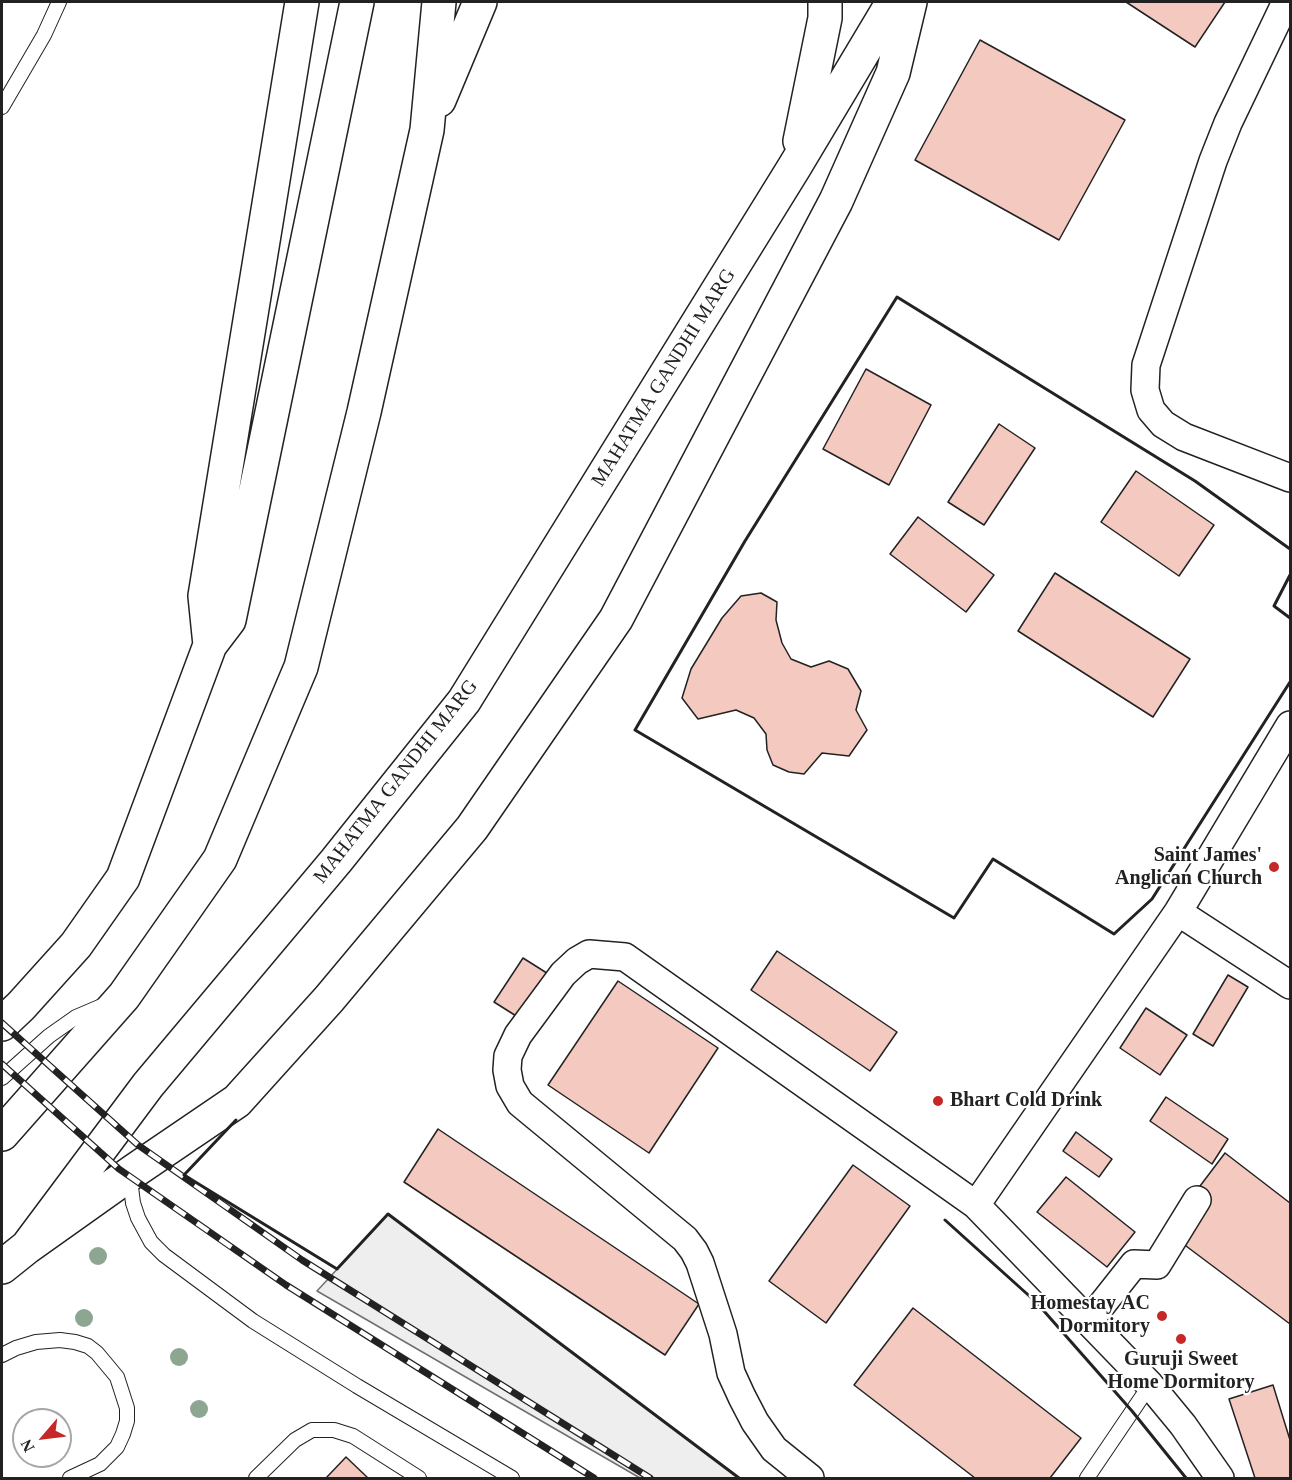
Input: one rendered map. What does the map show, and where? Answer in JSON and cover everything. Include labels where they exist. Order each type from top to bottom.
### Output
[{"type":"highway","points":[[210,645],[205,597],[302,2]]},
{"type":"highway","points":[[2,1024],[76,945],[123,878],[210,645],[229,620],[357,2]]},
{"type":"highway","points":[[2,1134],[124,996],[220,859],[302,667],[364,412],[427,130],[439,2]]},
{"type":"highway","points":[[427,130],[480,2]]},
{"type":"highway","name":"MAHATMA GANDHI MARG","points":[[795,166],[825,18],[825,2]]},
{"type":"highway","name":"MAHATMA GANDHI MARG","points":[[2,1267],[27,1247],[148,1085],[336,861],[464,701],[795,166],[893,2]]},
{"type":"highway","points":[[27,1247],[237,1101],[329,999],[472,828],[616,619],[836,201],[893,72],[910,2]]},
{"type":"street","points":[[1287,2],[1228,123],[1213,161],[1146,365],[1145,390],[1151,410],[1164,424],[1184,438],[1290,478]]},
{"type":"street","points":[[976,1205],[1179,912],[1290,724]]},
{"type":"street","points":[[1179,912],[1290,985]]},
{"type":"street","points":[[810,1479],[774,1449],[750,1414],[731,1373],[723,1334],[704,1274],[690,1245],[520,1103],[510,1086],[507,1070],[508,1056],[518,1035],[562,974],[589,954],[625,957],[976,1205],[1150,1385],[1183,1425],[1220,1479]]},
{"type":"street","points":[[1089,1321],[1134,1264],[1156,1265],[1197,1200]]},
{"type":"lane","points":[[2,107],[44,35],[58,2]]},
{"type":"lane","points":[[2,1078],[49,1036],[76,1017],[124,996]]},
{"type":"lane","points":[[134,1171],[131,1187],[133,1203],[151,1242],[164,1255],[254,1321],[512,1479]]},
{"type":"lane","points":[[2,1355],[16,1347],[36,1342],[60,1340],[75,1342],[88,1346],[97,1353],[117,1377],[127,1408],[127,1421],[123,1434],[117,1447],[100,1464],[70,1479]]},
{"type":"lane","points":[[1087,1479],[1150,1385]]},
{"type":"lane","points":[[256,1479],[295,1440],[312,1430],[334,1430],[352,1436],[419,1479]]},
{"type":"shaded area","points":[[388,1214],[739,1478],[640,1478],[317,1291]]},
{"type":"building","points":[[1126,2],[1225,2],[1195,47]]},
{"type":"building","points":[[980,40],[1125,120],[1059,240],[915,160]]},
{"type":"building","points":[[866,369],[931,405],[889,485],[823,449]]},
{"type":"building","points":[[999,424],[1035,448],[984,525],[948,502]]},
{"type":"building","points":[[1136,471],[1214,525],[1179,576],[1101,522]]},
{"type":"building","points":[[918,517],[994,575],[966,612],[890,554]]},
{"type":"building","points":[[1055,573],[1190,659],[1153,717],[1018,631]]},
{"type":"building","points":[[761,593],[777,602],[776,620],[782,643],[791,659],[811,667],[829,661],[848,669],[861,691],[856,710],[867,730],[849,756],[822,753],[804,774],[789,772],[773,765],[767,750],[766,734],[754,718],[736,710],[698,719],[682,698],[691,669],[722,618],[741,596]]},
{"type":"building","points":[[777,951],[897,1032],[870,1071],[751,990]]},
{"type":"building","points":[[523,958],[550,975],[521,1019],[494,1002]]},
{"type":"building","points":[[1228,975],[1248,987],[1213,1046],[1193,1034]]},
{"type":"building","points":[[618,981],[718,1048],[649,1153],[548,1085]]},
{"type":"building","points":[[1146,1008],[1187,1035],[1160,1075],[1120,1048]]},
{"type":"building","points":[[1166,1097],[1228,1139],[1212,1164],[1150,1121]]},
{"type":"building","points":[[438,1129],[699,1304],[665,1355],[404,1182]]},
{"type":"building","points":[[1076,1132],[1112,1159],[1099,1177],[1063,1151]]},
{"type":"building","points":[[1225,1153],[1290,1203],[1290,1324],[1166,1231]]},
{"type":"building","points":[[853,1165],[910,1206],[826,1323],[769,1281]]},
{"type":"building","points":[[1066,1177],[1135,1232],[1107,1267],[1037,1212]]},
{"type":"building","points":[[913,1308],[1081,1438],[1050,1478],[975,1478],[854,1385]]},
{"type":"building","points":[[1273,1385],[1290,1440],[1290,1478],[1255,1478],[1229,1399]]},
{"type":"building","points":[[346,1457],[368,1478],[326,1478]]},
{"type":"railway","points":[[2,1023],[138,1145],[302,1260],[650,1478]]},
{"type":"railway","points":[[2,1064],[119,1169],[286,1285],[594,1478]]},
{"type":"wall","points":[[1290,549],[1195,481],[897,297],[745,541],[635,730],[954,918],[993,859],[1114,934],[1152,899],[1290,682]]},
{"type":"wall","points":[[1290,575],[1274,606],[1290,618]]},
{"type":"wall","points":[[236,1120],[184,1175],[337,1269],[388,1214],[739,1478]]},
{"type":"wall","points":[[945,1220],[1036,1302],[1132,1411],[1186,1478]]},
{"type":"place","name":"Saint James' Anglican Church","points":[[1274,867]]},
{"type":"place","name":"Bhart Cold Drink","points":[[938,1101]]},
{"type":"place","name":"Homestay AC Dormitory","points":[[1162,1316]]},
{"type":"place","name":"Guruji Sweet Home Dormitory","points":[[1181,1339]]}]
